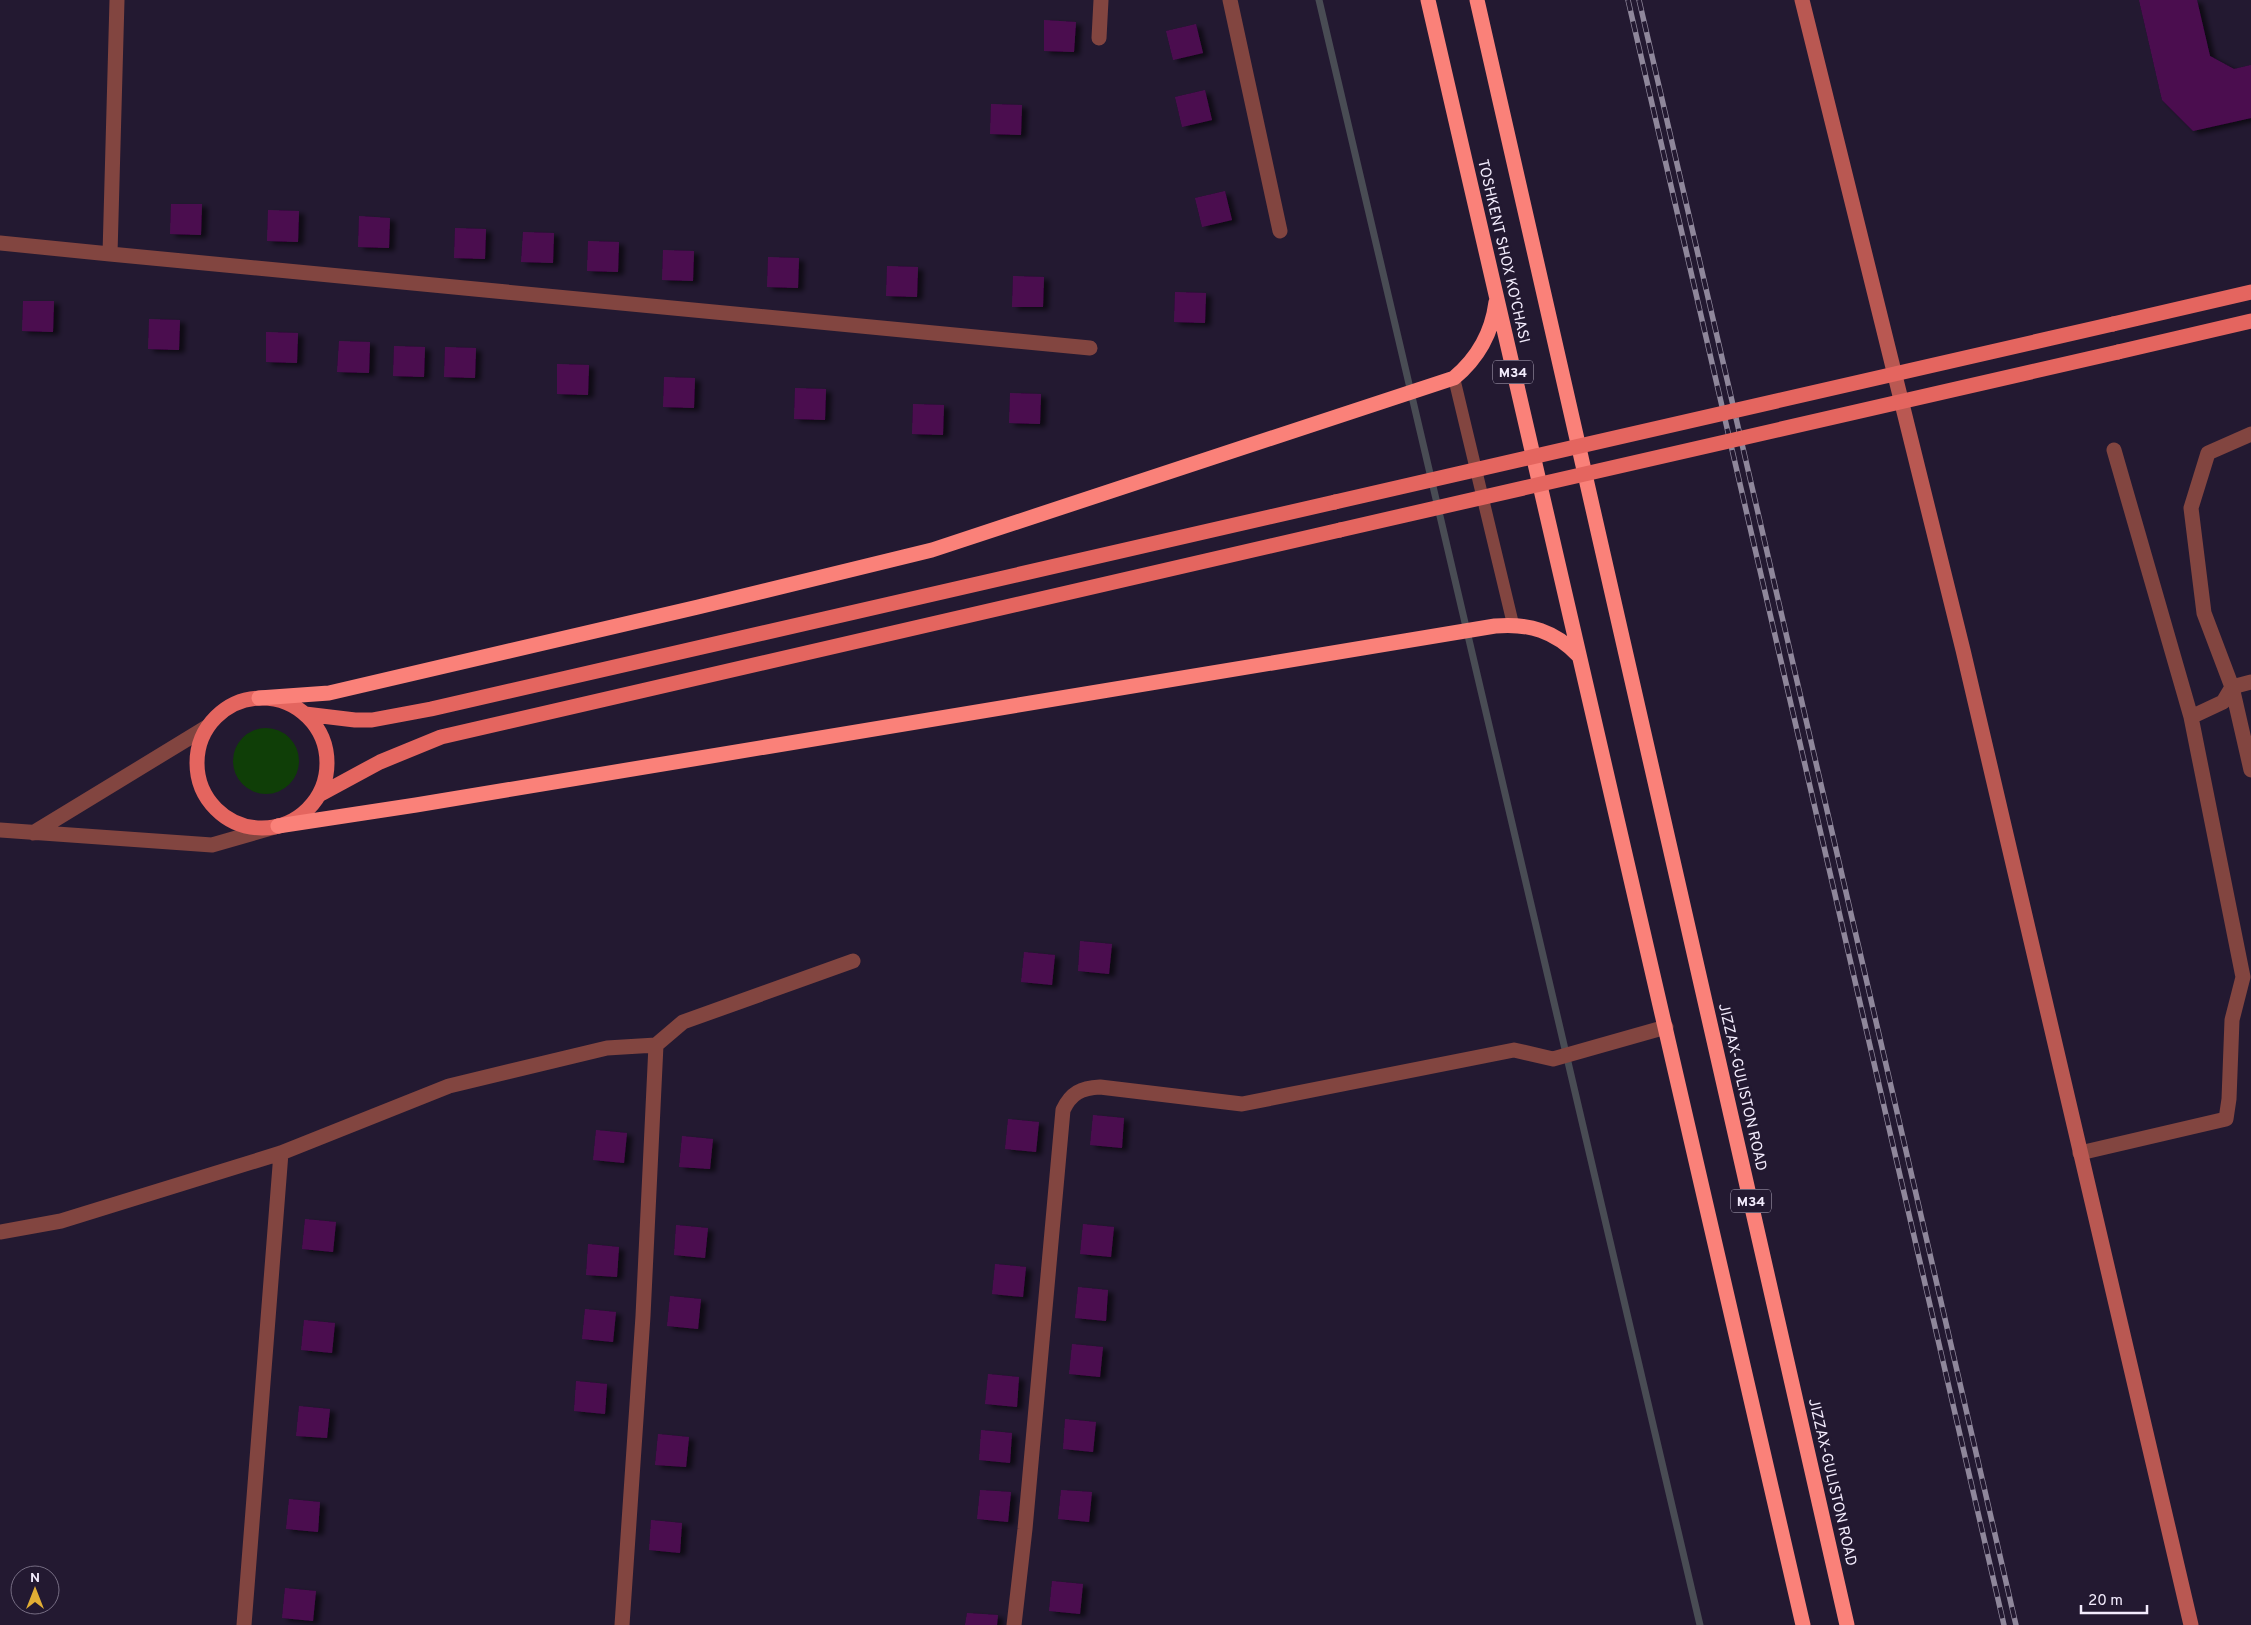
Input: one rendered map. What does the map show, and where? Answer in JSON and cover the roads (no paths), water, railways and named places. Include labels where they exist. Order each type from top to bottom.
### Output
[{"type":"highway","name":"TOSHKENT SHOX KO'CHASI","points":[[1428,0],[1666,1027]]},
{"type":"highway","name":"TOSHKENT SHOX KO'CHASI","points":[[1477,0],[1644,733]]},
{"type":"highway","points":[[259,698],[329,693],[932,550],[1454,378],[1471,362],[1487,336],[1497,295]]},
{"type":"highway","points":[[278,826],[1495,626],[1513,624],[1528,626],[1550,633],[1561,639],[1579,656]]},
{"type":"highway","name":"JIZZAX-GULISTON ROAD","points":[[1644,733],[1847,1625]]},
{"type":"highway","name":"M34","points":[[1666,1027],[1803,1625]]},
{"type":"main road","points":[[2251,292],[431,709],[372,720],[355,720],[305,714],[283,702],[259,698],[247,699],[230,706],[207,727],[202,738],[197,762],[198,775],[208,799],[227,817],[239,823],[265,827],[278,826],[301,814],[318,795],[380,762],[442,737],[2251,321]]},
{"type":"main road","points":[[305,714],[320,733],[327,757],[327,770],[318,795]]},
{"type":"street","points":[[110,254],[117,0]]},
{"type":"street","points":[[1099,38],[1101,0]]},
{"type":"street","points":[[1230,0],[1280,231]]},
{"type":"street","points":[[1802,0],[1962,650],[2191,1625]]},
{"type":"street","points":[[0,243],[1090,348]]},
{"type":"street","points":[[2251,434],[2208,453],[2191,508],[2204,613],[2232,686],[2251,770]]},
{"type":"street","points":[[2080,1153],[2226,1119],[2229,1099],[2232,1020],[2243,977],[2191,717],[2114,450]]},
{"type":"street","points":[[2191,717],[2223,702],[2232,686],[2251,682]]},
{"type":"street","points":[[33,833],[207,727]]},
{"type":"street","points":[[0,830],[212,845],[278,826]]},
{"type":"street","points":[[0,1232],[61,1220],[281,1153],[449,1086],[607,1048],[656,1045],[683,1022],[854,961]]},
{"type":"street","points":[[1014,1625],[1025,1529],[1062,1110],[1068,1099],[1078,1090],[1100,1087],[1242,1104],[1514,1050],[1553,1059],[1666,1027]]},
{"type":"street","points":[[622,1625],[643,1316],[656,1045]]},
{"type":"street","points":[[244,1625],[281,1153]]},
{"type":"lane","points":[[1454,378],[1513,624]]},
{"type":"waterway","points":[[1319,0],[1700,1625]]},
{"type":"railway","points":[[1628,0],[2004,1625]]},
{"type":"railway","points":[[1639,0],[2016,1625]]}]
